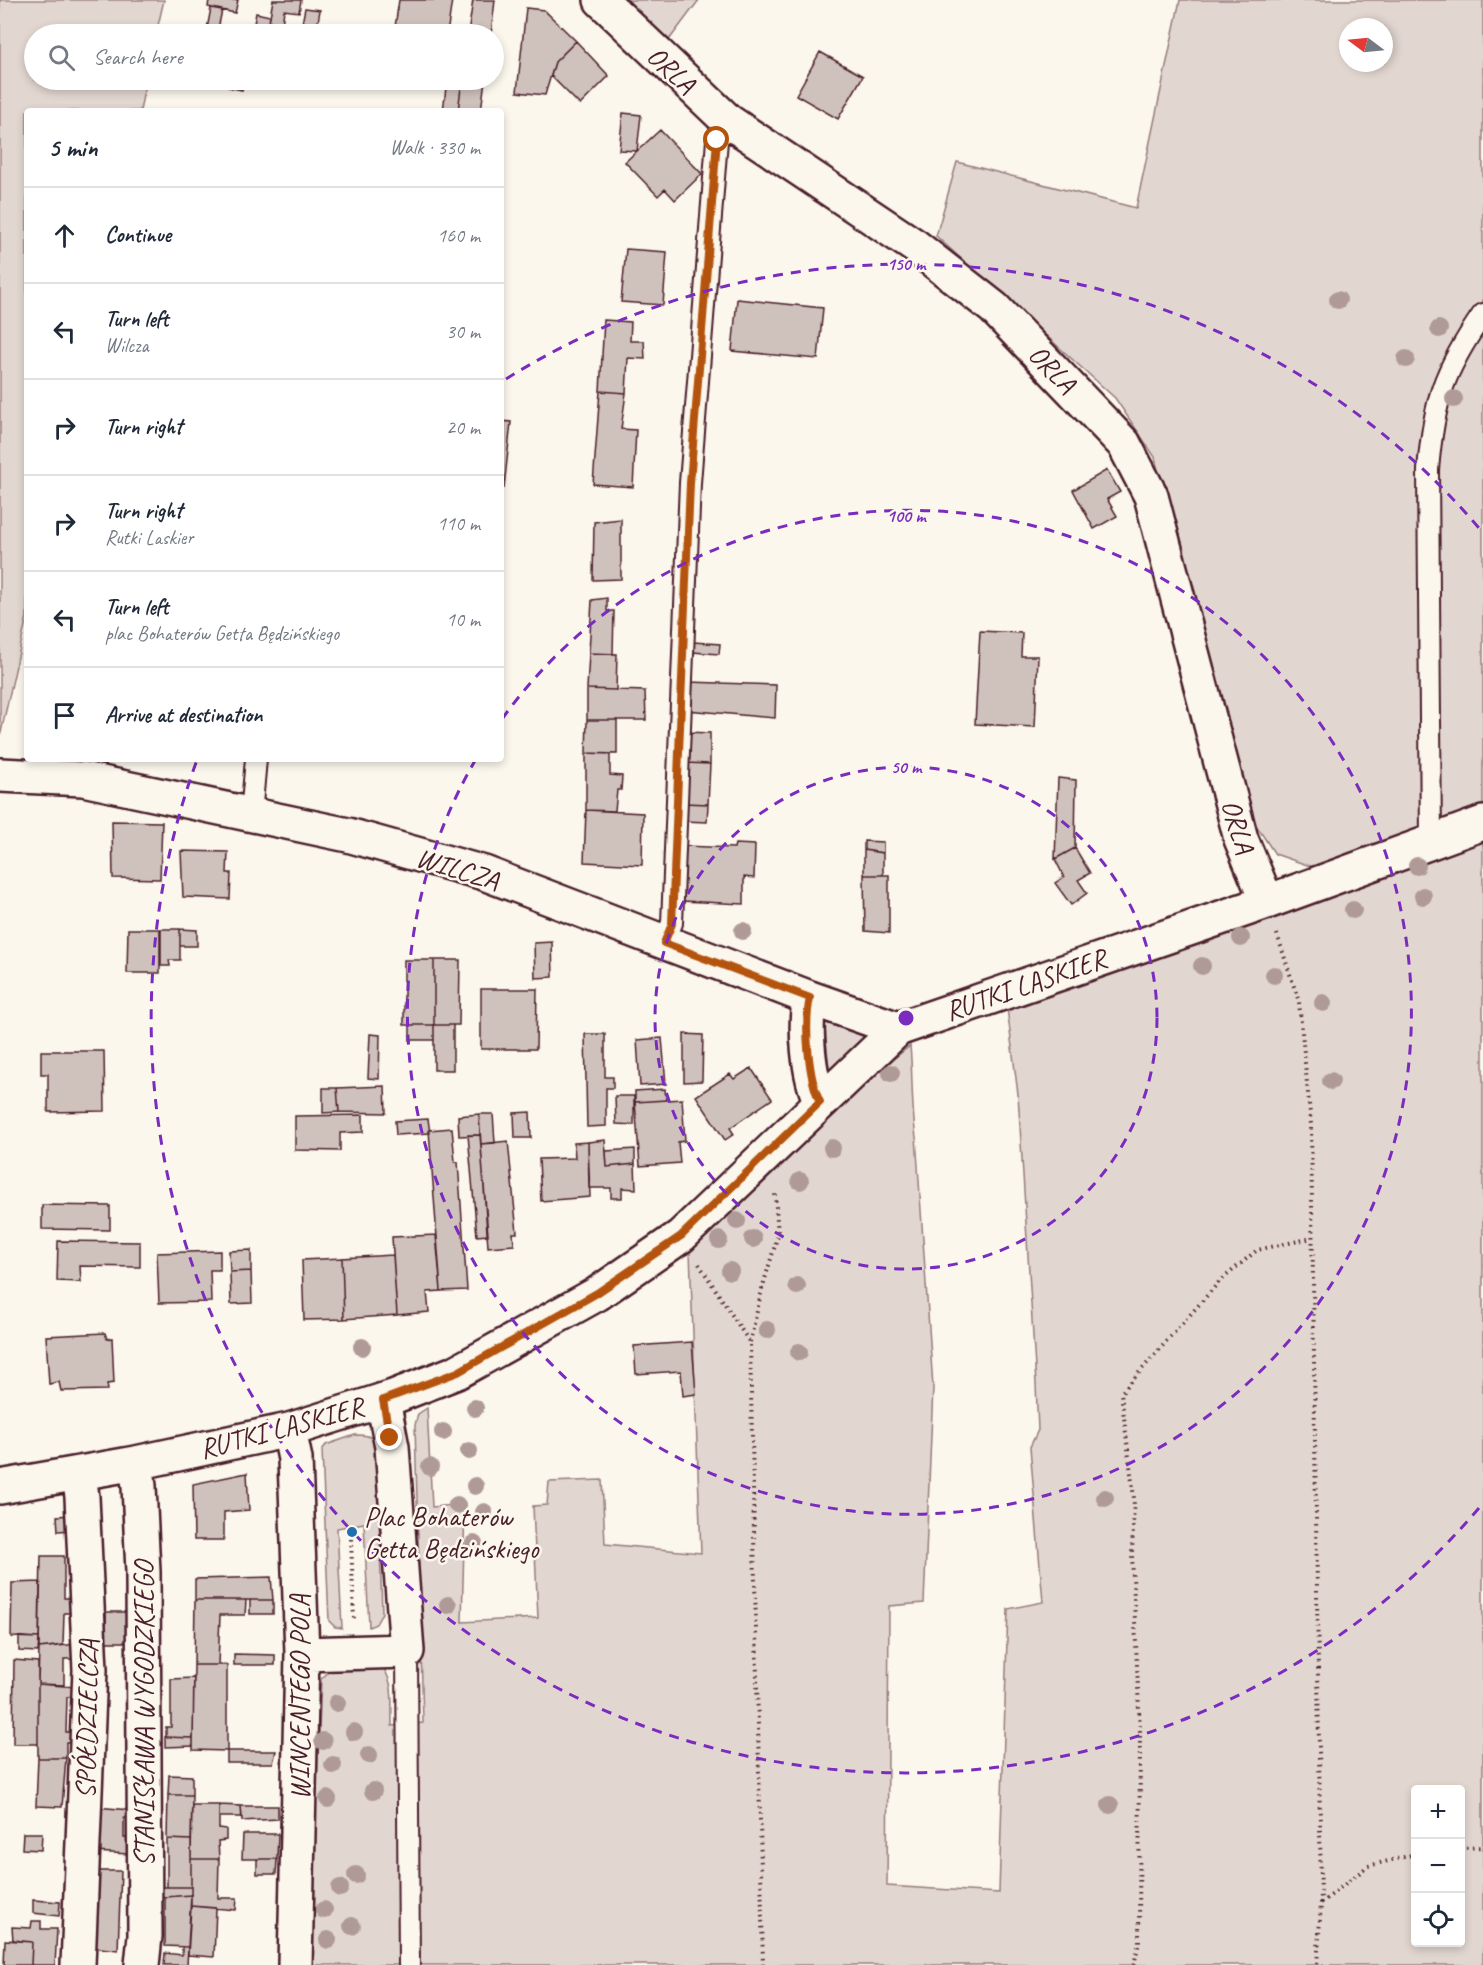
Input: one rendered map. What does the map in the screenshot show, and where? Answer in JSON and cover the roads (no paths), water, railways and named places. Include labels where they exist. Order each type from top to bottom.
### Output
[{"type":"street","name":"ORLA","points":[[601,0],[728,121],[915,246],[994,308],[1124,444],[1151,496],[1240,839],[1267,902]]},
{"type":"street","name":"WILCZA","points":[[0,775],[83,779],[348,835],[484,873],[664,943],[898,1029]]},
{"type":"street","name":"RUTKI LASKIER","points":[[0,1487],[136,1463],[289,1430],[383,1400],[458,1372],[597,1293],[681,1236],[898,1029],[1267,902],[1483,823]]},
{"type":"street","points":[[810,998],[806,1014],[814,1088],[820,1102]]},
{"type":"street","points":[[302,1654],[407,1651],[392,1447],[383,1400]]},
{"type":"street","name":"WINCENTEGO POLA","points":[[289,1430],[295,1459],[302,1654],[295,1965]]},
{"type":"street","name":"STANISŁAWA WYGODZKIEGO","points":[[136,1463],[140,1486],[143,1572],[142,1965]]},
{"type":"street","name":"SPÓŁDZIELCZA","points":[[78,1965],[90,1670],[79,1473]]},
{"type":"lane","points":[[664,943],[672,924],[690,483],[717,140],[728,121]]},
{"type":"lane","points":[[1431,841],[1428,470],[1432,422],[1441,387],[1460,347],[1483,314]]},
{"type":"lane","points":[[251,815],[256,762]]},
{"type":"lane","points":[[407,1651],[409,1965]]},
{"type":"place","name":"Plac Bohaterów Getta Będzińskiego","points":[[352,1532]]}]
